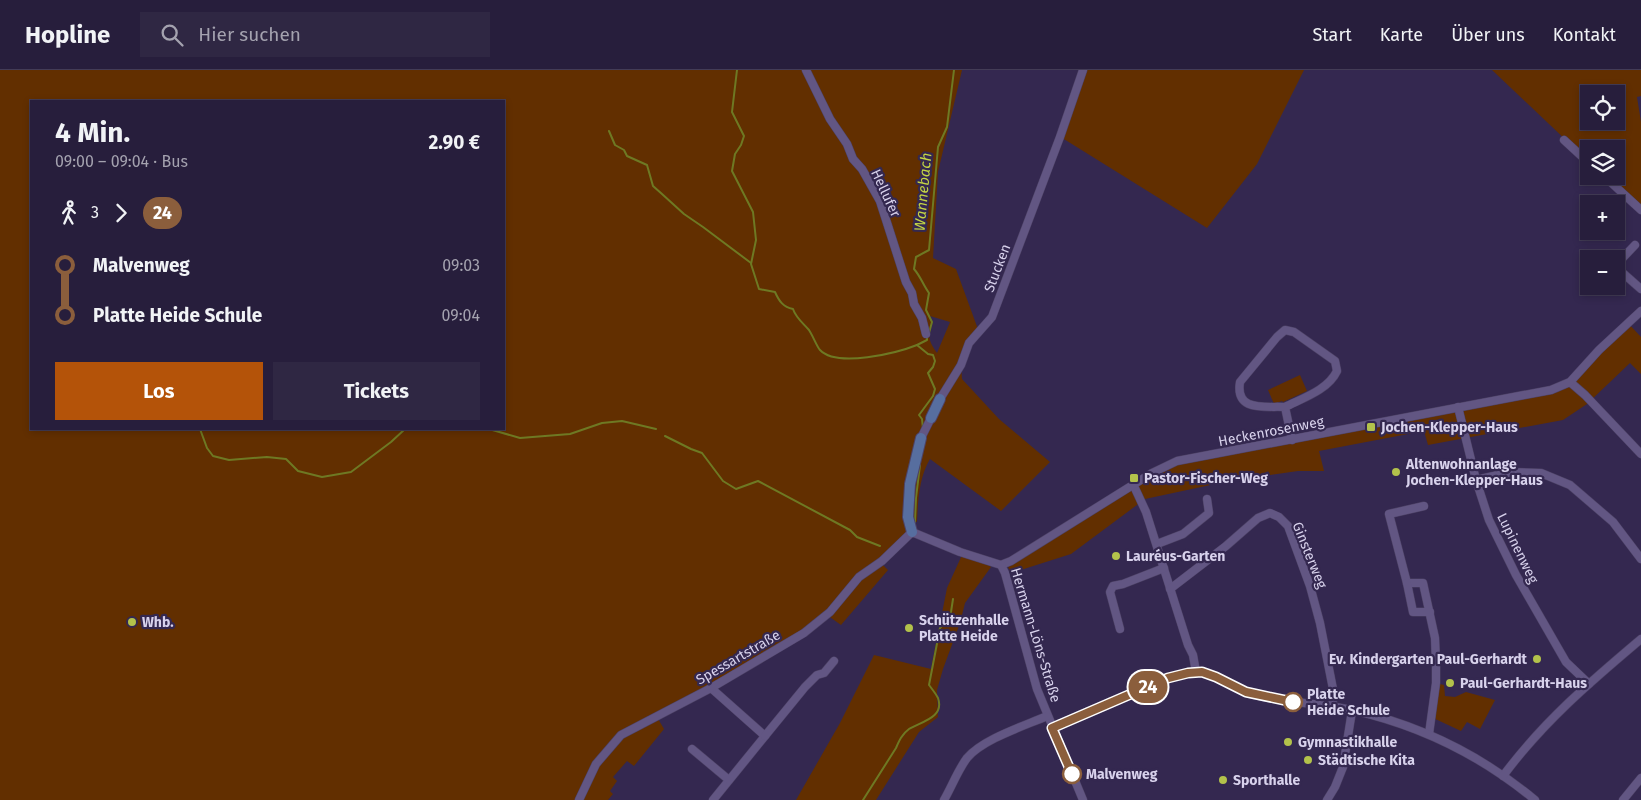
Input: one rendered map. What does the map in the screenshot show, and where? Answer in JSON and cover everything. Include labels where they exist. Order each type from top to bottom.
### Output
[{"type":"street","name":"Hellufer","points":[[806,70],[830,119],[880,201],[906,282],[912,293],[914,304],[922,318],[926,334]]},
{"type":"street","name":"Stucken","points":[[940,399],[961,365],[970,343],[992,318],[1083,70]]},
{"type":"street","points":[[1564,140],[1580,155]]},
{"type":"street","points":[[1614,185],[1641,210]]},
{"type":"street","points":[[1625,256],[1635,244]]},
{"type":"street","points":[[1625,274],[1641,289]]},
{"type":"street","points":[[1641,311],[1599,350],[1570,382],[1585,395],[1641,454]]},
{"type":"street","points":[[1286,330],[1294,332],[1334,361],[1337,371],[1334,378],[1323,387],[1285,407],[1250,406],[1242,400],[1239,392],[1240,382],[1277,337],[1286,330]]},
{"type":"street","name":"Heckenrosenweg","points":[[1001,565],[1011,561],[1159,468],[1178,461],[1551,390],[1570,382]]},
{"type":"street","points":[[912,532],[908,516],[910,484],[921,438],[940,399]]},
{"type":"street","points":[[1285,407],[1292,440]]},
{"type":"street","name":"Lupinenweg","points":[[1458,407],[1476,480],[1490,520],[1516,575],[1566,662],[1589,684]]},
{"type":"street","points":[[1476,480],[1511,472],[1541,473],[1570,485],[1613,522],[1641,559]]},
{"type":"street","points":[[1133,484],[1146,512],[1157,544],[1188,645],[1193,655],[1196,672]]},
{"type":"street","points":[[1157,544],[1183,534],[1209,513],[1207,499]]},
{"type":"street","points":[[1424,506],[1389,514],[1413,612],[1430,612]]},
{"type":"street","name":"Ginsterweg","points":[[1170,589],[1226,546],[1258,518],[1270,513],[1279,517],[1288,526],[1310,586],[1320,623],[1334,694],[1332,707]]},
{"type":"street","name":"Hermann-Löns-Straße","points":[[912,532],[960,552],[1001,565],[1005,573],[1037,689],[1083,800]]},
{"type":"street","name":"Spessartstraße","points":[[579,800],[596,764],[621,735],[711,688],[804,634],[830,612],[859,578],[882,561],[912,532]]},
{"type":"street","points":[[1120,629],[1110,592],[1113,586],[1164,568]]},
{"type":"street","points":[[1407,583],[1423,584],[1435,638],[1436,683],[1429,734]]},
{"type":"street","points":[[1503,776],[1542,729],[1589,684],[1641,639]]},
{"type":"street","points":[[713,800],[816,675],[824,673],[834,661]]},
{"type":"street","points":[[1052,728],[1168,678],[1196,672],[1208,674],[1253,695],[1352,710],[1398,722],[1429,734],[1473,757],[1535,800]]},
{"type":"street","points":[[711,688],[765,736]]},
{"type":"street","points":[[1327,800],[1335,787],[1343,767],[1352,710]]},
{"type":"street","points":[[944,800],[964,764],[976,750],[991,741],[1047,716]]},
{"type":"street","points":[[692,750],[729,780]]},
{"type":"street","points":[[1623,800],[1641,778]]},
{"type":"shaded area","points":[[0,70],[962,70],[938,172],[933,258],[956,269],[979,332],[961,365],[962,379],[999,419],[1050,462],[1001,511],[930,459],[921,481],[917,522],[913,521],[912,532],[879,561],[888,570],[841,625],[827,615],[657,717],[664,729],[634,766],[627,761],[613,777],[617,781],[610,791],[613,794],[608,800],[0,800]],"holes":[[[930,316],[950,322],[937,353],[930,338],[932,322]]]},
{"type":"shaded area","points":[[1082,70],[1304,70],[1257,164],[1207,228],[1059,136]]},
{"type":"shaded area","points":[[1492,70],[1641,70],[1641,96],[1637,97],[1641,122],[1641,210],[1614,185],[1625,185],[1625,140],[1580,140],[1580,153]]},
{"type":"shaded area","points":[[1628,323],[1641,337],[1641,374],[1630,363],[1587,404],[1563,420],[1428,445],[1424,431],[1319,451],[1324,471],[1298,471],[1234,480],[1145,499],[1071,554],[1011,573],[1008,567],[1154,475],[1178,464],[1563,389]]},
{"type":"shaded area","points":[[1300,375],[1307,391],[1274,404],[1268,390]]},
{"type":"shaded area","points":[[962,555],[986,563],[991,567],[965,603],[937,690],[938,717],[919,732],[876,800],[796,800],[840,723],[874,655],[931,669],[947,588]]},
{"type":"shaded area","points":[[1436,683],[1444,685],[1445,696],[1455,697],[1466,692],[1495,700],[1480,729],[1467,722],[1461,731],[1431,717]]},
{"type":"waterway","points":[[737,70],[732,112],[744,136],[735,154],[732,171],[753,212],[756,240],[751,264],[759,289],[775,292],[782,303],[793,309],[809,330],[819,349],[828,355],[840,358],[867,357],[896,352],[917,345]]},
{"type":"waterway","name":"Wannebach","points":[[929,333],[932,322],[926,310],[929,293],[914,269],[916,257],[929,250],[938,147],[947,127],[954,70]]},
{"type":"waterway","points":[[609,131],[615,145],[624,150],[627,156],[647,165],[653,186],[684,214],[751,263]]},
{"type":"waterway","name":"Wannebach","points":[[923,429],[922,419],[919,415],[933,396],[935,389],[928,373],[935,361],[933,355],[928,354],[917,345],[927,340],[927,337]]},
{"type":"waterway","points":[[492,430],[520,438],[570,434],[602,423],[622,421],[656,429]]},
{"type":"waterway","points":[[200,430],[207,448],[213,456],[229,460],[267,457],[286,459],[298,471],[322,477],[351,472],[404,430]]},
{"type":"waterway","points":[[665,436],[702,453],[723,481],[736,489],[758,481],[850,530],[857,537],[880,546]]},
{"type":"waterway","name":"Wannebach","points":[[915,522],[920,465]]},
{"type":"waterway","name":"Wannebach","points":[[863,800],[904,733],[935,715],[938,710],[938,698],[929,685],[940,628],[949,617],[953,599]]},
{"type":"bus line","name":"24","points":[[1072,774],[1052,728],[1168,678],[1202,672],[1253,695],[1293,702]]},
{"type":"place","name":"Jochen-Klepper-Haus","points":[[1371,427]]},
{"type":"place","name":"Altenwohnanlage Jochen-Klepper-Haus","points":[[1396,472]]},
{"type":"place","name":"Pastor-Fischer-Weg","points":[[1134,478]]},
{"type":"place","name":"Lauréus-Garten","points":[[1116,556]]},
{"type":"place","name":"Whb.","points":[[132,622]]},
{"type":"place","name":"Schützenhalle Platte Heide","points":[[909,628]]},
{"type":"place","name":"Ev. Kindergarten Paul-Gerhardt","points":[[1537,659]]},
{"type":"place","name":"Paul-Gerhardt-Haus","points":[[1450,683]]},
{"type":"place","name":"Platte Heide Schule","points":[[1293,702]]},
{"type":"place","name":"Gymnastikhalle","points":[[1288,742]]},
{"type":"place","name":"Städtische Kita","points":[[1308,760]]},
{"type":"place","name":"Malvenweg","points":[[1072,774]]},
{"type":"place","name":"Sporthalle","points":[[1223,780]]}]
